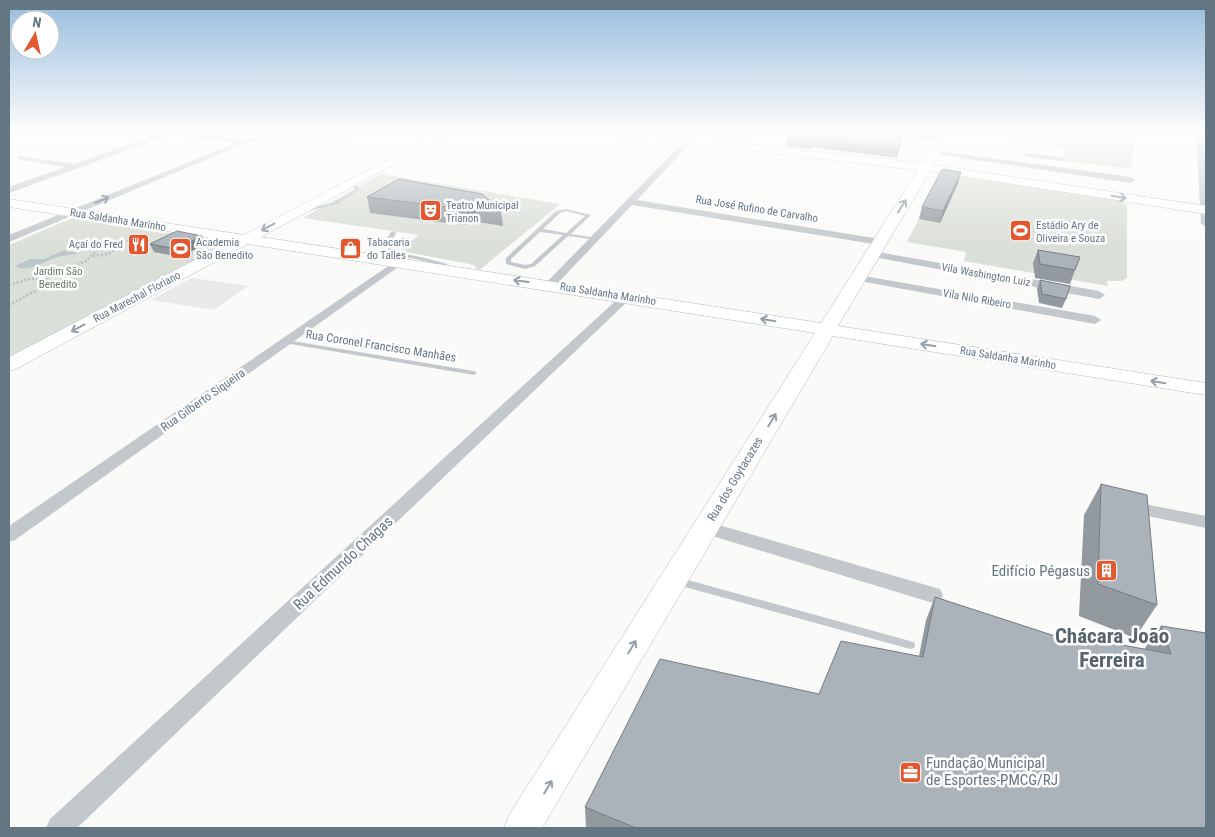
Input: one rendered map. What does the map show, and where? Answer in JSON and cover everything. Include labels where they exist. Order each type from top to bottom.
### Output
[{"type":"main road","name":"Rua Marechal Floriano","points":[[9,365],[376,170]]},
{"type":"main road","name":"Rua dos Goytacazes","points":[[525,828],[672,580],[706,528],[925,170]]},
{"type":"main road","points":[[1037,170],[1206,210]]},
{"type":"main road","name":"Rua Saldanha Marinho","points":[[9,203],[369,259],[396,259],[448,270],[1206,389]]},
{"type":"street","points":[[9,190],[62,170]]},
{"type":"street","points":[[9,239],[176,170]]},
{"type":"street","points":[[550,285],[660,170]]},
{"type":"street","points":[[1072,170],[1130,180]]},
{"type":"street","points":[[1202,170],[1206,224]]},
{"type":"street","name":"Rua José Rufino de Carvalho","points":[[630,202],[876,248]]},
{"type":"street","name":"Vila Washington Luiz","points":[[876,248],[1099,295]]},
{"type":"street","name":"Rua Gilberto Siqueira","points":[[9,535],[286,342],[396,259]]},
{"type":"street","name":"Vila Nilo Ribeiro","points":[[858,278],[1095,320]]},
{"type":"street","name":"Rua Edmundo Chagas","points":[[59,828],[626,297]]},
{"type":"street","points":[[1112,504],[1206,522]]},
{"type":"street","points":[[706,528],[933,595]]},
{"type":"lane","points":[[560,211],[588,214],[588,217],[531,266],[508,263],[508,259],[539,230],[560,211]]},
{"type":"lane","points":[[539,230],[595,239]]},
{"type":"lane","points":[[393,233],[387,244],[396,259]]},
{"type":"lane","name":"Rua Coronel Francisco Manhães","points":[[286,342],[474,373]]},
{"type":"lane","points":[[672,580],[910,645]]},
{"type":"path","points":[[93,256],[94,252],[98,249],[115,246],[159,226]]},
{"type":"path","points":[[43,279],[93,256],[111,253],[114,250],[112,248],[115,246]]},
{"type":"path","points":[[9,285],[28,278],[50,280],[50,283],[9,305]]},
{"type":"shaded area","points":[[65,250],[66,252],[80,252],[57,257],[31,268],[25,269],[15,266],[30,259],[44,259]]},
{"type":"shaded area","points":[[191,278],[248,286],[214,310],[151,300]]},
{"type":"green space","points":[[381,174],[560,204],[478,271],[474,265],[407,252],[403,247],[419,235],[303,218]]},
{"type":"green space","name":"Estádio Ary de Oliveira e Souza","points":[[957,177],[1117,200],[1127,204],[1127,278],[1121,281],[1107,281],[1108,286],[964,261],[966,252],[907,242],[939,180]]},
{"type":"green space","name":"Jardim São Benedito","points":[[72,218],[228,242],[9,358],[9,245]]},
{"type":"building","points":[[941,170],[961,172],[943,211],[922,207]]},
{"type":"building","points":[[399,179],[482,194],[501,210],[476,206],[461,209],[367,197]]},
{"type":"building","points":[[177,231],[202,236],[176,249],[150,244]]},
{"type":"building","points":[[1038,250],[1080,257],[1075,270],[1040,264]]},
{"type":"building","points":[[1040,280],[1070,286],[1066,299],[1042,294]]},
{"type":"building","points":[[1101,484],[1147,495],[1157,605],[1098,584]]},
{"type":"building","name":"Fundação Municipal de Esportes-PMCG/RJ","points":[[935,597],[1058,637],[1084,638],[1171,654],[1161,626],[1206,633],[1206,828],[636,828],[585,807],[660,659],[819,694],[841,641],[923,657]]},
{"type":"place","name":"Teatro Municipal Trianon","points":[[430,211]]},
{"type":"place","name":"Estádio Ary de Oliveira e Souza","points":[[1020,231]]},
{"type":"place","name":"Açaí do Fred","points":[[139,244]]},
{"type":"place","name":"Academia São Benedito","points":[[180,248]]},
{"type":"place","name":"Tabacaria do Talles","points":[[351,248]]},
{"type":"place","name":"Edifício Pégasus","points":[[1106,571]]},
{"type":"place","name":"Fundação Municipal de Esportes-PMCG/RJ","points":[[910,772]]},
{"type":"district","name":"Chácara João Ferreira","points":[[1112,648]]}]
